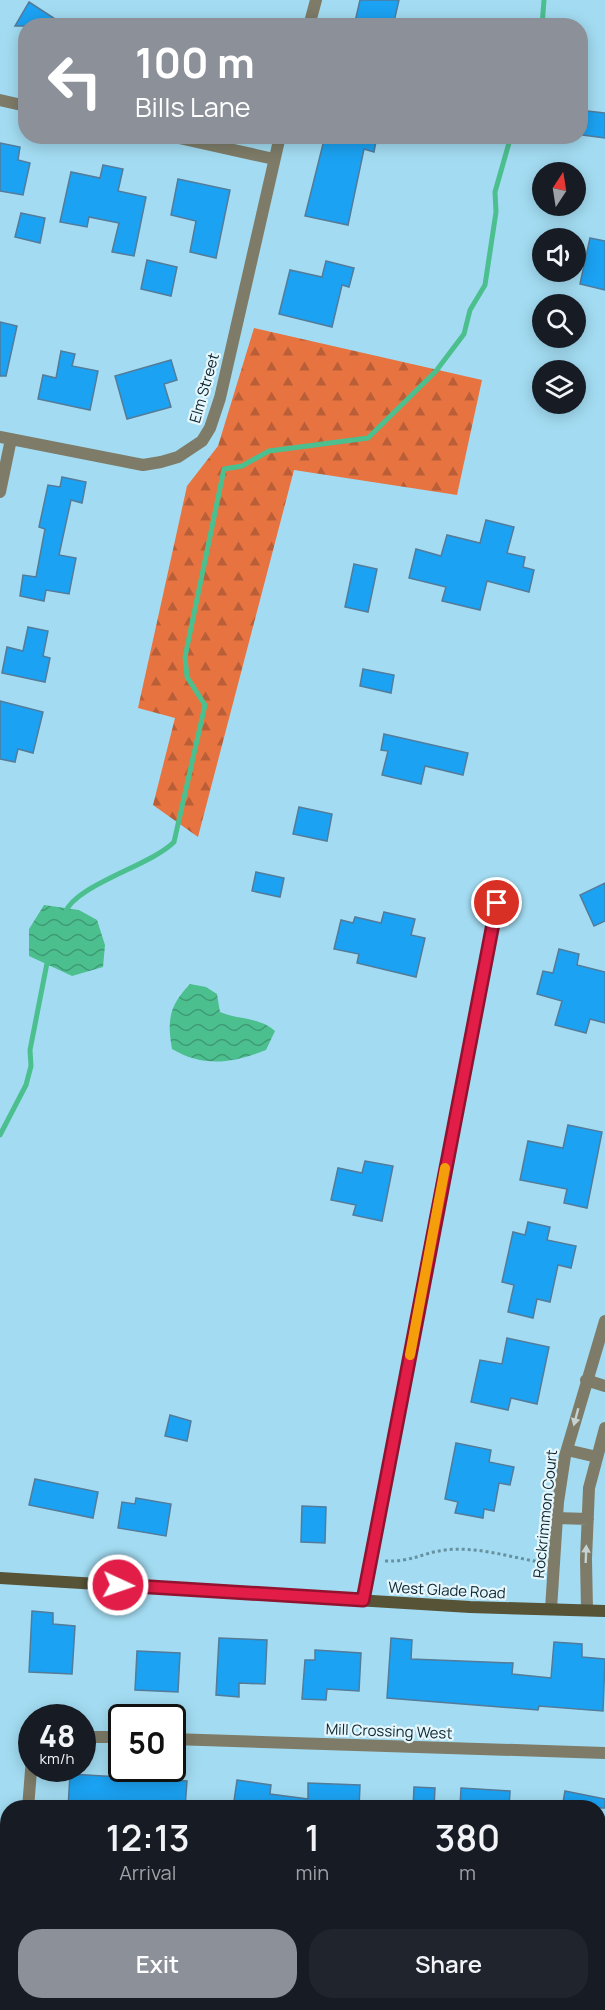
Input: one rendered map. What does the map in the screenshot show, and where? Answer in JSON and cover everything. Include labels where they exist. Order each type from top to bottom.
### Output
[{"type":"main road","name":"West Glade Road","points":[[0,1578],[363,1600],[605,1611]]},
{"type":"street","points":[[311,18],[316,0]]},
{"type":"street","points":[[0,100],[18,103]]},
{"type":"street","points":[[206,144],[274,159]]},
{"type":"street","name":"Elm Street","points":[[6,438],[143,465],[178,457],[202,441],[210,428],[220,398],[278,144]]},
{"type":"street","points":[[0,492],[6,438]]},
{"type":"street","points":[[363,1600],[497,903]]},
{"type":"street","name":"Rockrimmon Court","points":[[551,1609],[557,1518],[567,1450],[605,1321]]},
{"type":"street","points":[[586,1380],[605,1386]]},
{"type":"street","points":[[587,1610],[589,1488],[605,1428]]},
{"type":"street","points":[[567,1450],[597,1457]]},
{"type":"street","points":[[557,1518],[588,1519]]},
{"type":"street","name":"Mill Crossing West","points":[[186,1739],[605,1753]]},
{"type":"street","points":[[29,1800],[30,1782]]},
{"type":"path","points":[[385,1561],[407,1561],[445,1550],[478,1550],[553,1564]]},
{"type":"green space","points":[[254,328],[482,380],[457,495],[294,470],[198,837],[153,805],[175,718],[138,708],[187,486],[218,446]]},
{"type":"water","points":[[44,905],[79,910],[97,920],[105,945],[103,967],[72,976],[29,956],[29,929]]},
{"type":"water","points":[[190,984],[206,987],[217,994],[220,1012],[263,1023],[275,1031],[266,1050],[242,1058],[219,1062],[196,1059],[172,1049],[171,1014],[178,999]]},
{"type":"building","points":[[360,0],[399,0],[395,18],[356,18]]},
{"type":"building","points":[[29,2],[54,18],[20,18]]},
{"type":"building","points":[[588,111],[605,113],[605,138],[588,136]]},
{"type":"building","points":[[0,143],[20,147],[18,160],[30,163],[23,195],[0,191]]},
{"type":"building","points":[[323,144],[376,144],[374,152],[364,149],[348,225],[305,216]]},
{"type":"building","points":[[103,165],[123,169],[118,191],[146,197],[134,256],[112,252],[119,223],[89,217],[87,227],[60,222],[71,172],[100,178]]},
{"type":"building","points":[[178,179],[230,190],[216,258],[190,252],[196,221],[171,215]]},
{"type":"building","points":[[21,213],[45,218],[40,243],[15,237]]},
{"type":"building","points":[[590,238],[605,241],[605,290],[580,284],[586,282],[586,256]]},
{"type":"building","points":[[147,260],[177,267],[171,296],[141,289]]},
{"type":"building","points":[[326,261],[354,268],[349,287],[342,285],[332,327],[279,314],[290,270],[322,277]]},
{"type":"building","points":[[0,322],[17,326],[6,376],[0,376]]},
{"type":"building","points":[[61,351],[75,354],[72,366],[98,371],[90,410],[38,399],[43,375],[56,378]]},
{"type":"building","points":[[171,360],[177,380],[164,384],[171,407],[127,419],[115,376]]},
{"type":"building","points":[[62,477],[86,482],[82,503],[71,500],[59,555],[76,558],[69,594],[46,590],[44,601],[20,596],[23,575],[36,577],[45,529],[39,527],[48,485],[60,487]]},
{"type":"building","points":[[486,520],[514,527],[507,553],[525,557],[523,567],[534,570],[529,592],[487,581],[480,610],[442,601],[446,587],[409,578],[416,549],[441,556],[447,535],[480,543]]},
{"type":"building","points":[[354,564],[377,569],[368,612],[345,607]]},
{"type":"building","points":[[28,627],[48,631],[43,656],[50,658],[45,682],[2,673],[7,647],[23,651]]},
{"type":"building","points":[[363,669],[394,675],[391,693],[360,686]]},
{"type":"building","points":[[0,701],[43,712],[33,753],[18,749],[15,762],[0,759]]},
{"type":"building","points":[[384,734],[468,753],[463,775],[425,766],[421,784],[382,775],[388,751],[381,750]]},
{"type":"building","points":[[299,807],[332,814],[327,841],[293,834]]},
{"type":"building","points":[[256,872],[284,878],[280,897],[252,891]]},
{"type":"building","points":[[605,883],[605,921],[594,926],[580,895]]},
{"type":"building","points":[[384,912],[415,919],[411,935],[425,938],[416,977],[357,963],[359,954],[334,949],[341,920],[353,923],[355,917],[381,923]]},
{"type":"building","points":[[559,949],[579,954],[577,965],[605,972],[605,1023],[590,1019],[586,1033],[555,1025],[562,1001],[537,994],[543,971],[553,973]]},
{"type":"building","points":[[568,1125],[602,1132],[587,1208],[564,1203],[567,1189],[520,1180],[528,1141],[563,1148]]},
{"type":"building","points":[[365,1161],[393,1166],[382,1221],[353,1215],[356,1205],[331,1200],[338,1168],[362,1173]]},
{"type":"building","points":[[528,1222],[550,1227],[547,1240],[576,1246],[571,1268],[558,1265],[550,1302],[537,1299],[533,1318],[508,1312],[514,1285],[502,1282],[513,1232],[525,1235]]},
{"type":"building","points":[[507,1338],[549,1347],[537,1404],[511,1398],[508,1410],[471,1402],[480,1360],[502,1364]]},
{"type":"building","points":[[170,1415],[191,1421],[187,1441],[165,1436]]},
{"type":"building","points":[[456,1443],[491,1450],[489,1462],[514,1467],[510,1485],[499,1483],[494,1511],[484,1509],[483,1518],[455,1513],[458,1502],[445,1499]]},
{"type":"building","points":[[35,1479],[98,1492],[93,1518],[29,1505]]},
{"type":"building","points":[[136,1498],[171,1504],[166,1536],[118,1528],[122,1502],[135,1504]]},
{"type":"building","points":[[302,1506],[326,1507],[325,1543],[301,1542]]},
{"type":"building","points":[[32,1611],[53,1613],[53,1624],[75,1626],[72,1674],[29,1672]]},
{"type":"building","points":[[219,1638],[267,1640],[265,1684],[239,1683],[239,1697],[216,1695]]},
{"type":"building","points":[[391,1638],[412,1640],[411,1659],[513,1663],[512,1674],[551,1678],[554,1642],[582,1644],[582,1657],[605,1659],[603,1711],[539,1706],[538,1710],[387,1698]]},
{"type":"building","points":[[315,1650],[361,1653],[359,1691],[327,1689],[326,1700],[302,1699],[305,1660],[315,1660]]},
{"type":"building","points":[[137,1651],[180,1653],[178,1692],[135,1690]]},
{"type":"building","points":[[96,1776],[108,1776],[108,1782],[187,1781],[186,1800],[68,1800],[70,1782],[96,1782]]},
{"type":"building","points":[[237,1780],[271,1785],[270,1794],[308,1799],[308,1783],[360,1785],[359,1800],[234,1800]]},
{"type":"building","points":[[414,1787],[435,1788],[434,1800],[413,1800]]},
{"type":"building","points":[[461,1788],[510,1791],[509,1800],[460,1800]]},
{"type":"building","points":[[565,1791],[605,1799],[605,1800],[563,1800]]},
{"type":"waterway","points":[[543,18],[544,0]]},
{"type":"waterway","points":[[65,913],[83,893],[163,851],[174,842],[205,705],[187,677],[185,657],[224,469],[242,466],[269,451],[368,438],[436,371],[464,334],[470,310],[485,285],[496,212],[495,192],[509,144]]},
{"type":"waterway","points":[[0,1135],[26,1085],[31,1066],[30,1050],[48,958]]},
{"type":"slow traffic","points":[[410,1355],[445,1168]]},
{"type":"route","points":[[118,1585],[363,1600],[497,903]]}]
